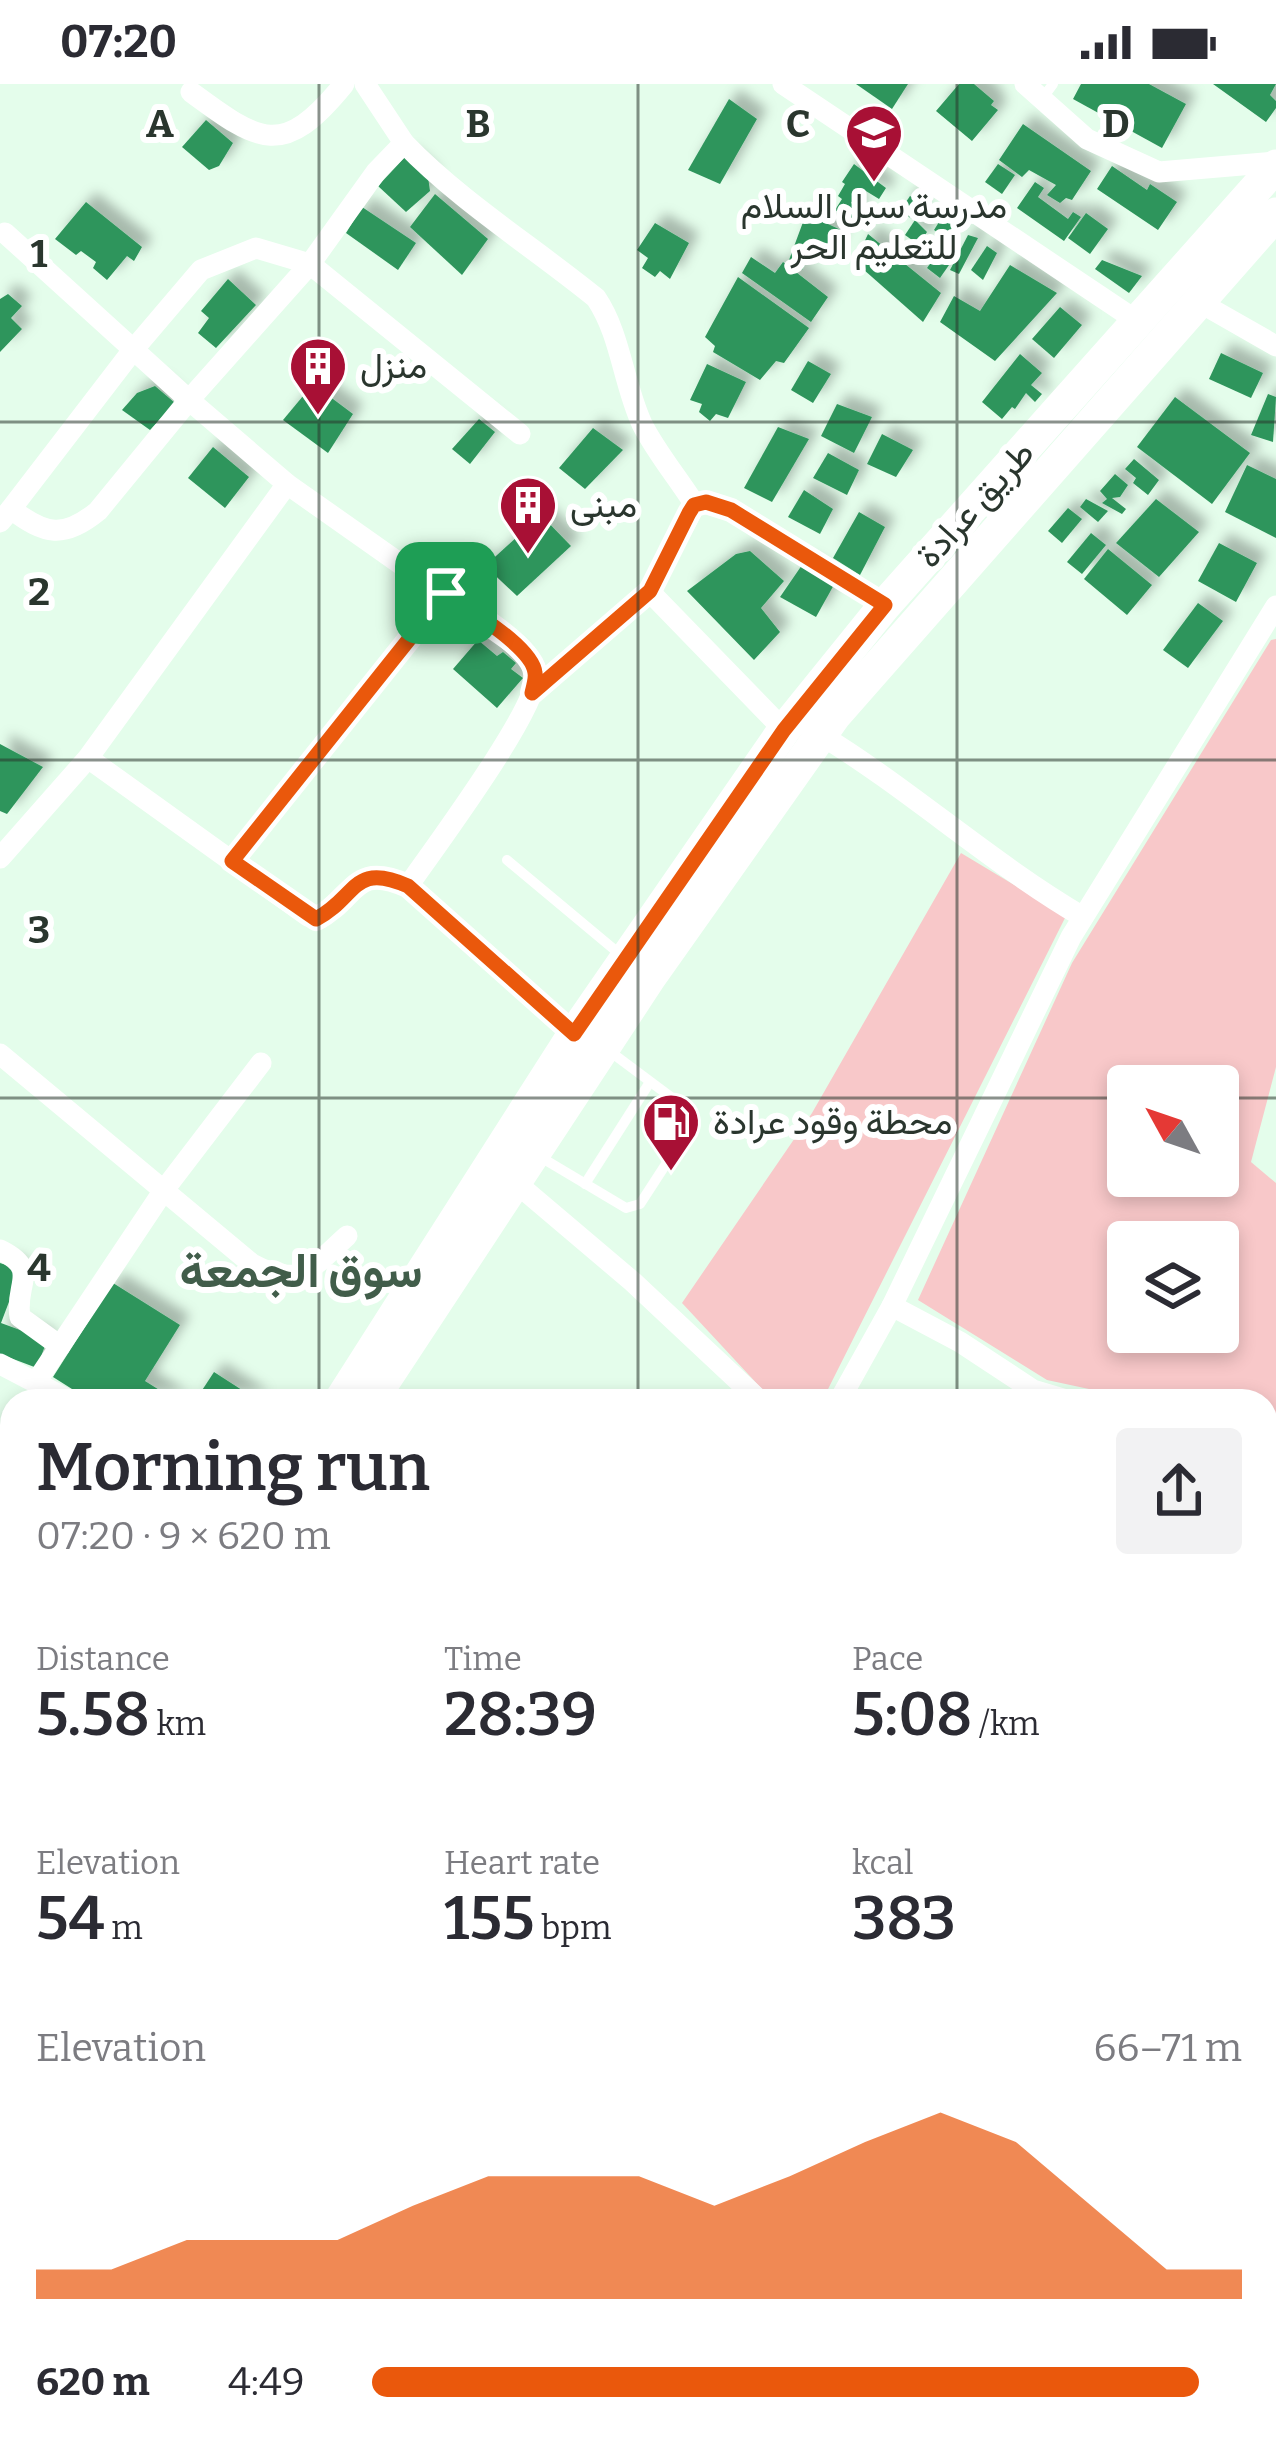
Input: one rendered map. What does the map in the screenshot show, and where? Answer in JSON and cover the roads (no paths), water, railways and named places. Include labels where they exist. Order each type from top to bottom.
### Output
[{"type":"main road","name":"طريق عرادة","points":[[348,1389],[589,1041],[1033,464],[1137,321],[1276,164]]},
{"type":"main road","name":"طريق عرادة","points":[[379,1389],[525,1168],[625,958],[784,730],[885,605],[1198,302],[1276,214]]},
{"type":"street","points":[[191,92],[243,130],[268,136],[308,123],[344,84]]},
{"type":"street","points":[[365,84],[404,143],[446,186],[513,231],[596,298],[612,328],[623,375],[644,427],[694,505]]},
{"type":"street","points":[[783,84],[1137,321]]},
{"type":"street","points":[[1040,89],[1087,139],[1159,172],[1276,164]]},
{"type":"street","points":[[404,143],[364,188],[310,264],[98,511],[66,532],[5,516],[201,270],[256,248],[310,264],[520,434]]},
{"type":"street","points":[[5,233],[287,484],[446,593],[531,661],[536,675],[532,693],[496,757],[408,886]]},
{"type":"street","points":[[1198,302],[1276,346]]},
{"type":"street","points":[[0,858],[88,758],[287,484]]},
{"type":"street","points":[[532,693],[650,591],[694,505],[706,502],[731,510],[885,605]]},
{"type":"street","points":[[650,591],[784,730]]},
{"type":"street","points":[[232,861],[446,593]]},
{"type":"street","points":[[846,1389],[892,1306],[1083,917],[1276,606]]},
{"type":"street","points":[[821,735],[883,773],[1024,883],[1083,917]]},
{"type":"street","points":[[88,758],[316,919],[364,878],[377,875],[408,886],[589,1041]]},
{"type":"street","points":[[0,1054],[252,1264],[277,1277],[294,1277],[347,1236]]},
{"type":"street","points":[[36,1382],[164,1190],[261,1063]]},
{"type":"street","points":[[525,1168],[633,1282],[747,1389]]},
{"type":"street","points":[[0,1250],[19,1261],[25,1274],[17,1307],[20,1317],[60,1346]]},
{"type":"street","points":[[892,1306],[960,1342],[1031,1389]]},
{"type":"street","points":[[0,1364],[49,1389]]},
{"type":"lane","points":[[507,860],[625,958]]},
{"type":"lane","points":[[525,1168],[585,1184],[626,1208],[640,1204],[692,1124],[691,1112],[589,1041]]},
{"type":"lane","points":[[585,1184],[650,1082]]},
{"type":"place","name":"مدرسة سبل السلام للتعليم الحر","points":[[874,184]]},
{"type":"place","name":"منزل","points":[[318,417]]},
{"type":"place","name":"مبنى","points":[[528,556]]},
{"type":"place","name":"محطة وقود عرادة","points":[[671,1173]]},
{"type":"district","name":"سوق الجمعة","points":[[301,1271]]}]
